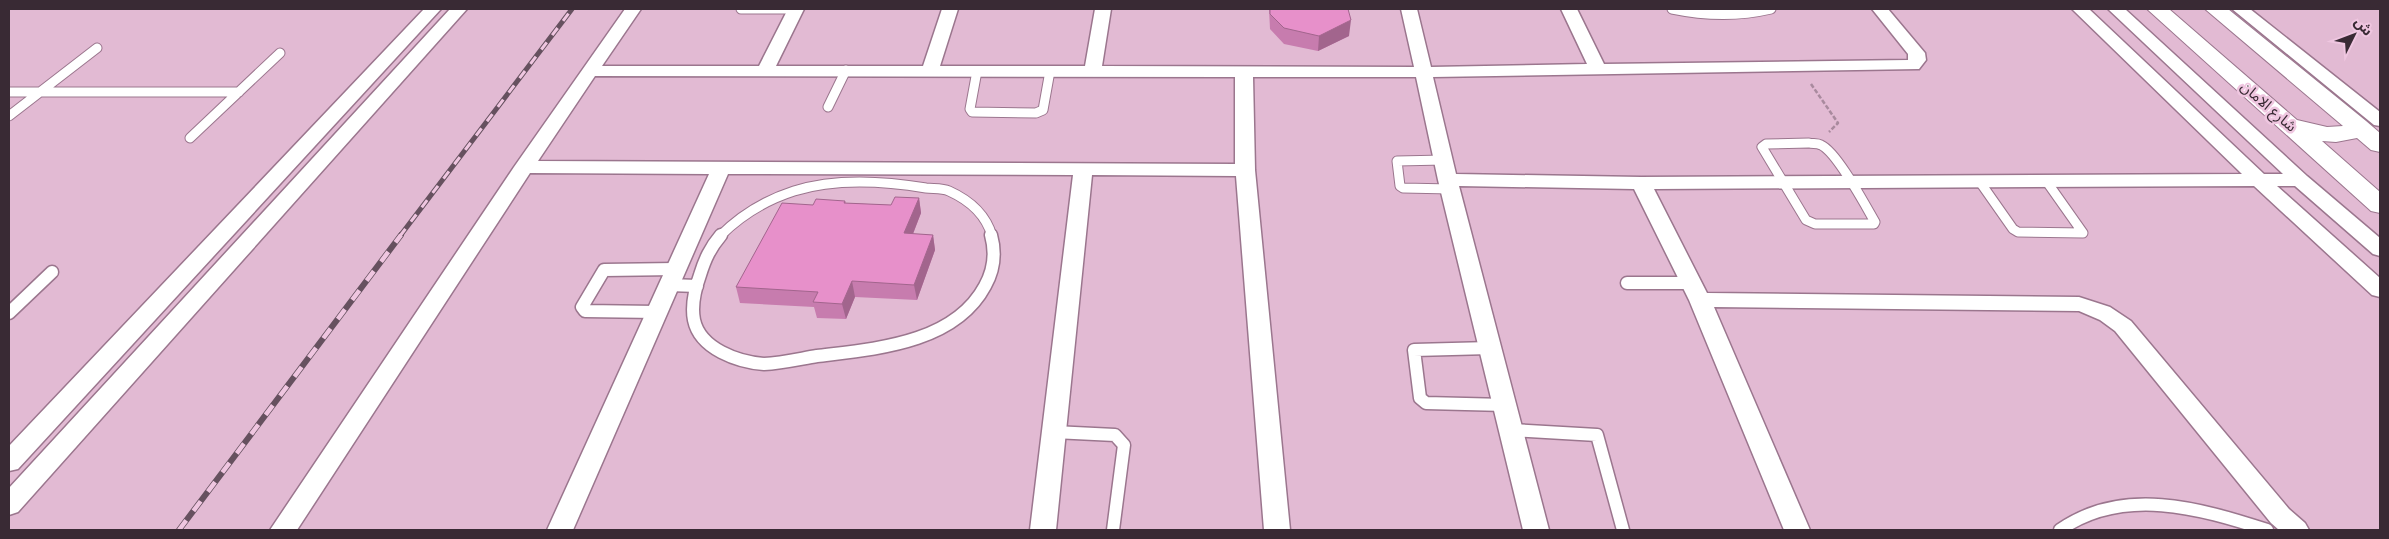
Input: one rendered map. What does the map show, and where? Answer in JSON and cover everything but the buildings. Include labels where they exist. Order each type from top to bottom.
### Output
[{"type":"street","points":[[9,462],[433,9]]},
{"type":"street","points":[[9,505],[459,9]]},
{"type":"street","points":[[283,530],[524,167],[632,9]]},
{"type":"street","points":[[765,71],[796,9]]},
{"type":"street","points":[[930,71],[950,9]]},
{"type":"street","points":[[1093,71],[1103,9]]},
{"type":"street","points":[[1409,9],[1448,176],[1536,530]]},
{"type":"street","points":[[1569,9],[1597,68]]},
{"type":"street","points":[[590,71],[846,70],[1244,73],[1913,65],[1916,60],[1916,53],[1880,9]]},
{"type":"street","points":[[2080,9],[2260,181],[2380,290]]},
{"type":"street","points":[[2116,9],[2300,180],[2380,249]]},
{"type":"street","name":"شارع الامان","points":[[2157,9],[2380,201]]},
{"type":"street","points":[[2215,9],[2369,123]]},
{"type":"street","points":[[2240,9],[2369,123],[2380,144]]},
{"type":"street","points":[[1244,73],[1245,170],[1276,530]]},
{"type":"street","points":[[2290,124],[2311,131],[2332,134],[2350,132],[2369,123]]},
{"type":"street","points":[[524,167],[721,168],[878,176],[1083,169],[1245,170]]},
{"type":"street","points":[[560,530],[721,168]]},
{"type":"street","points":[[1043,530],[1083,169]]},
{"type":"street","points":[[1448,176],[1641,183],[2300,180]]},
{"type":"street","points":[[1641,183],[1695,291],[1797,530]]},
{"type":"street","points":[[1695,291],[2079,304],[2091,306],[2109,315],[2123,326],[2280,516],[2296,530]]},
{"type":"lane","points":[[741,9],[796,9]]},
{"type":"lane","points":[[1672,9],[1689,13],[1726,16],[1756,13],[1771,9]]},
{"type":"lane","points":[[9,116],[97,48]]},
{"type":"lane","points":[[190,138],[280,52]]},
{"type":"lane","points":[[828,108],[846,70]]},
{"type":"lane","points":[[977,71],[970,109],[972,112],[1026,113],[1036,113],[1043,110],[1050,71]]},
{"type":"lane","points":[[9,92],[239,92]]},
{"type":"lane","points":[[1764,145],[1822,146],[1852,182],[1875,222],[1874,224],[1810,222],[1806,220],[1762,147],[1764,145]]},
{"type":"lane","points":[[878,176],[898,183],[947,191],[974,207],[991,229],[996,255],[988,284],[967,312],[946,325],[914,339],[866,349],[763,364],[733,358],[710,345],[695,327],[691,307],[697,286],[705,258],[726,231],[756,209],[793,192],[878,176]]},
{"type":"lane","points":[[1980,182],[2013,229],[2018,232],[2083,233],[2047,182]]},
{"type":"lane","points":[[657,312],[585,311],[582,307],[600,273],[604,270],[672,277],[697,286]]},
{"type":"lane","points":[[9,313],[52,272]]},
{"type":"lane","points":[[1627,282],[1695,291]]},
{"type":"lane","points":[[1490,348],[1414,350],[1420,398],[1426,403],[1505,406]]},
{"type":"lane","points":[[1511,430],[1590,433],[1597,435],[1623,530]]},
{"type":"lane","points":[[1054,432],[1115,435],[1122,440],[1124,445],[1113,530]]},
{"type":"lane","points":[[2060,530],[2079,517],[2112,507],[2148,505],[2189,508],[2233,518],[2267,530]]},
{"type":"path","points":[[1799,67],[1838,123],[1818,140],[1818,143],[1822,146]]},
{"type":"railway","points":[[400,236],[572,9]]},
{"type":"railway","points":[[179,530],[401,235]]}]
